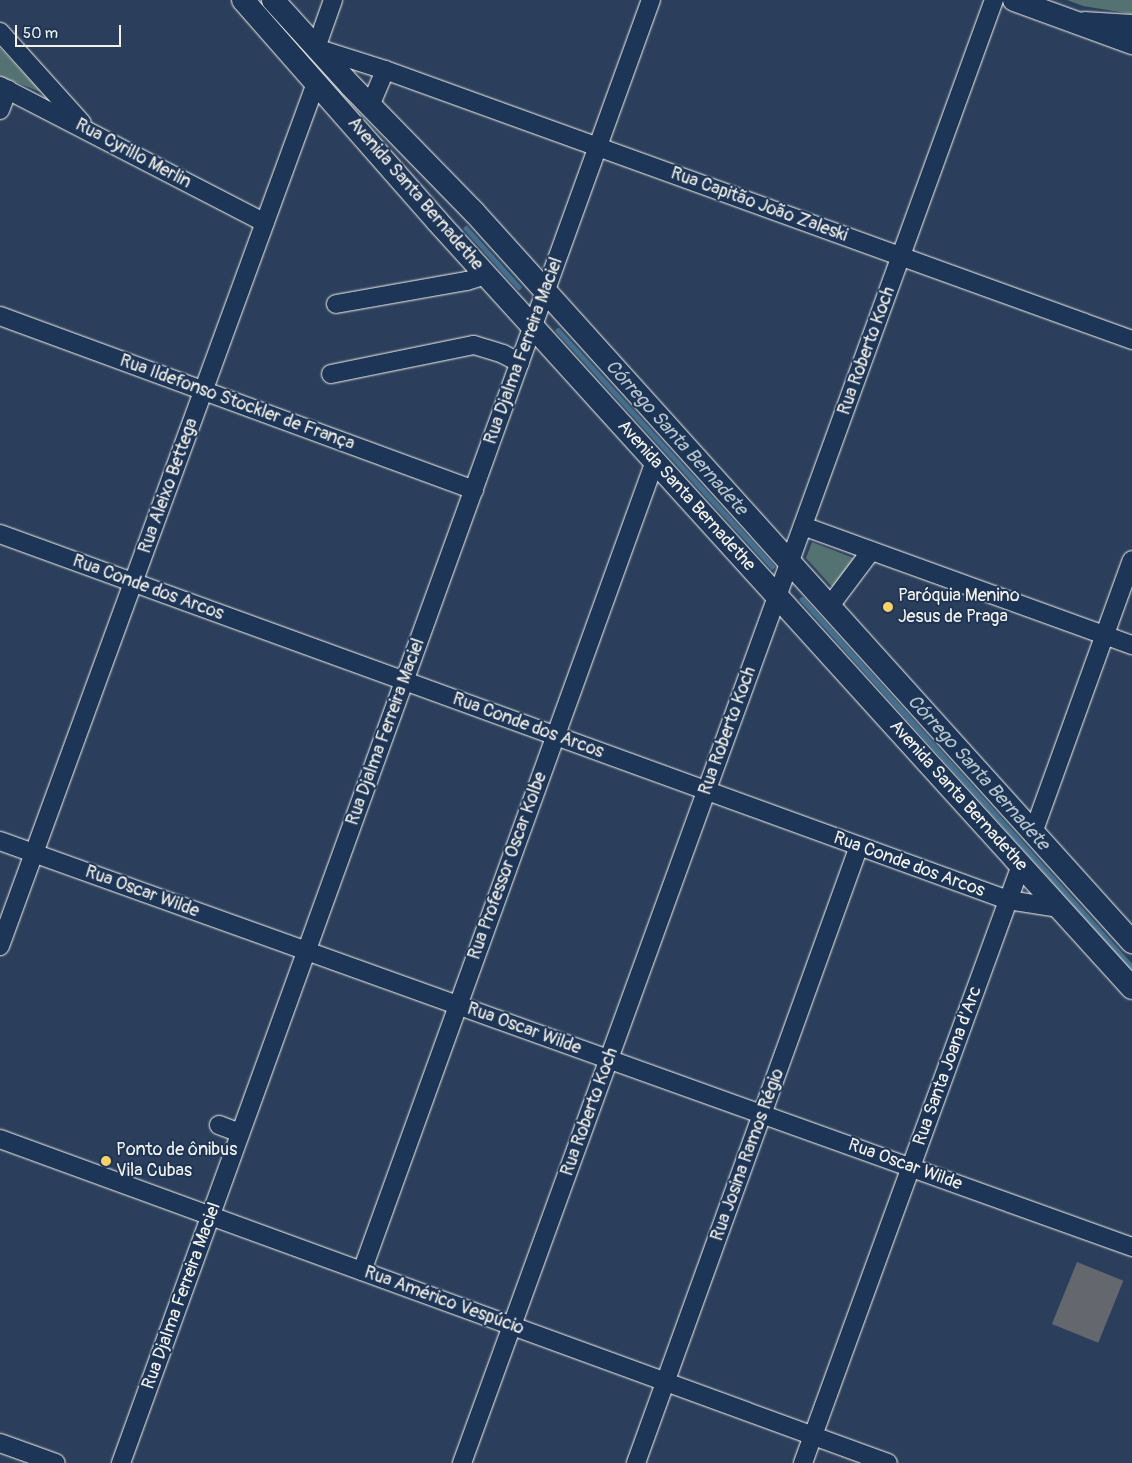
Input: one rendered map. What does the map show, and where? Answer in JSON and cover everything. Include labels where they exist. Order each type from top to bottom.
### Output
[{"type":"main road","name":"Avenida Santa Bernadethe","points":[[243,0],[486,275],[1132,988]]},
{"type":"main road","name":"Avenida Santa Bernadethe","points":[[273,0],[370,106],[474,212],[1132,942]]},
{"type":"main road","points":[[1014,0],[1132,43]]},
{"type":"street","points":[[316,48],[333,0]]},
{"type":"street","name":"Rua Djalma Ferreira Maciel","points":[[121,1463],[651,0]]},
{"type":"street","name":"Rua Roberto Koch","points":[[462,1463],[994,0]]},
{"type":"street","points":[[1071,20],[1132,24]]},
{"type":"street","points":[[0,32],[89,131]]},
{"type":"street","name":"Rua Capitão João Zaleski","points":[[316,48],[385,70],[1132,340]]},
{"type":"street","points":[[370,106],[385,70]]},
{"type":"street","name":"Rua Aleixo Bettega","points":[[0,946],[316,83]]},
{"type":"street","points":[[0,110],[4,87]]},
{"type":"street","name":"Rua Cyrillo Merlin","points":[[4,87],[266,223]]},
{"type":"street","points":[[336,304],[467,281],[486,275]]},
{"type":"street","name":"Rua Ildefonso Stockler de França","points":[[0,316],[474,490]]},
{"type":"street","points":[[331,374],[474,345],[503,354],[520,363]]},
{"type":"street","name":"Rua Professor Oscar Kolbe","points":[[362,1271],[655,461]]},
{"type":"street","points":[[803,526],[1132,645]]},
{"type":"street","name":"Rua Conde dos Arcos","points":[[0,534],[1008,900],[1059,908]]},
{"type":"street","points":[[829,607],[871,550]]},
{"type":"street","points":[[1033,833],[1132,560]]},
{"type":"street","name":"Rua Oscar Wilde","points":[[0,841],[1132,1247]]},
{"type":"street","name":"Rua Josina Ramos Régio","points":[[636,1463],[859,846]]},
{"type":"street","name":"Rua Santa Joana d'Arc","points":[[803,1463],[1021,866]]},
{"type":"street","points":[[219,1126],[240,1133]]},
{"type":"street","name":"Rua Américo Vespúcio","points":[[0,1139],[888,1463]]},
{"type":"street","points":[[0,1443],[56,1463]]},
{"type":"green space","points":[[1067,0],[1132,0],[1132,14],[1083,6]]},
{"type":"green space","points":[[0,48],[41,92],[0,76]]},
{"type":"green space","points":[[812,542],[856,559],[834,589],[806,558]]},
{"type":"building","points":[[1077,1262],[1123,1281],[1098,1343],[1052,1324]]},
{"type":"waterway","name":"Córrego Santa Bernadete","points":[[466,228],[519,287]]},
{"type":"waterway","name":"Córrego Santa Bernadete","points":[[558,330],[772,566]]},
{"type":"waterway","name":"Córrego Santa Bernadete","points":[[802,599],[1132,967]]},
{"type":"place","name":"Paróquia Menino Jesus de Praga","points":[[888,607]]},
{"type":"place","name":"Ponto de ônibus Vila Cubas","points":[[106,1161]]}]
